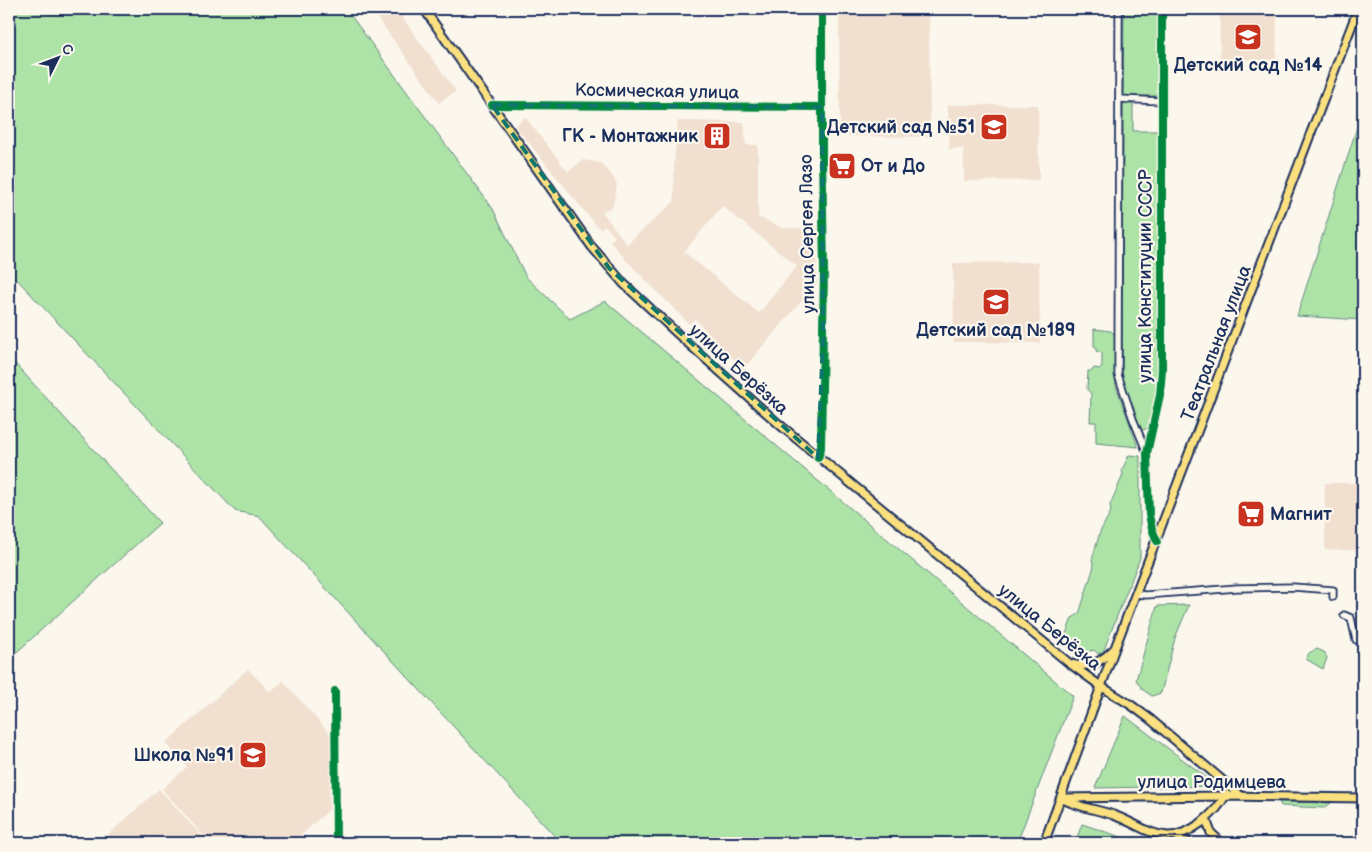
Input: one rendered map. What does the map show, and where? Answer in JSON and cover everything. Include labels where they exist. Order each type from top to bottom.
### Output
[{"type":"main road","name":"улица Берёзка","points":[[424,9],[581,232],[609,268],[696,351],[818,458],[1069,663],[1102,688],[1132,705],[1241,796]]},
{"type":"main road","name":"Театральная улица","points":[[1044,843],[1136,594],[1358,9]]},
{"type":"main road","points":[[1069,663],[1080,666],[1092,665],[1105,659],[1116,648]]},
{"type":"main road","points":[[1061,798],[1071,804],[1117,816],[1144,830],[1164,836],[1176,836],[1191,830],[1206,819],[1225,796],[1228,785]]},
{"type":"main road","name":"улица Родимцева","points":[[1061,798],[1225,796],[1363,798]]},
{"type":"main road","points":[[1206,819],[1211,833],[1222,843]]},
{"type":"main road","points":[[1176,836],[1189,843]]},
{"type":"street","name":"улица Сергея Лазо","points":[[818,458],[821,448],[823,330],[822,9]]},
{"type":"street","points":[[1119,9],[1118,375],[1147,453]]},
{"type":"street","name":"улица Конституции СССР","points":[[1156,541],[1149,515],[1147,453],[1160,395],[1162,370],[1162,9]]},
{"type":"street","points":[[1119,99],[1162,101]]},
{"type":"street","name":"Космическая улица","points":[[492,105],[822,107]]},
{"type":"street","points":[[1136,594],[1293,587],[1333,590],[1333,597]]},
{"type":"street","points":[[1344,615],[1351,618],[1356,640],[1363,642]]},
{"type":"street","points":[[336,691],[336,843]]},
{"type":"highlighted area","points":[[492,105],[822,107],[823,340],[818,458],[609,268]]},
{"type":"shaded area","points":[[371,9],[396,9],[456,91],[439,103]]},
{"type":"shaded area","points":[[839,9],[929,9],[930,137],[840,136]]},
{"type":"shaded area","name":"Детский сад №14","points":[[1220,13],[1277,14],[1276,60],[1220,59]]},
{"type":"shaded area","name":"Детский сад №51","points":[[948,105],[1038,105],[1039,180],[964,181],[964,149],[949,149]]},
{"type":"shaded area","points":[[525,117],[568,172],[583,160],[601,163],[612,175],[617,185],[613,206],[602,212],[627,244],[674,202],[674,162],[678,121],[744,122],[746,145],[758,145],[758,217],[783,228],[816,228],[817,283],[739,374],[732,367],[736,362],[695,319],[689,324],[626,260],[610,241],[615,237],[605,225],[600,229],[515,126]],"holes":[[[722,206],[797,266],[759,313],[684,252]]]},
{"type":"shaded area","name":"Детский сад №189","points":[[1039,262],[1040,343],[954,342],[953,263]]},
{"type":"shaded area","points":[[1325,483],[1363,483],[1363,550],[1325,550]]},
{"type":"shaded area","name":"Школа №91","points":[[248,669],[270,692],[283,681],[331,735],[329,810],[292,843],[210,843],[162,789],[187,767],[166,743]]},
{"type":"shaded area","points":[[159,789],[208,843],[116,843],[108,835]]},
{"type":"green space","points":[[9,9],[346,9],[493,209],[526,277],[570,319],[605,301],[1073,696],[1017,843],[561,843],[259,516],[235,511],[9,271]]},
{"type":"green space","points":[[1124,9],[1157,9],[1158,92],[1156,96],[1123,96]]},
{"type":"green space","points":[[1123,104],[1133,104],[1133,131],[1158,131],[1157,390],[1148,428],[1143,430],[1140,428],[1125,387],[1122,371]]},
{"type":"green space","points":[[1363,108],[1363,320],[1297,316]]},
{"type":"green space","points":[[1094,329],[1111,331],[1115,335],[1116,386],[1138,447],[1096,443],[1096,422],[1090,422],[1091,394],[1087,389],[1088,371],[1092,371],[1094,368],[1100,369],[1102,365],[1102,353],[1096,351],[1094,346]]},
{"type":"green space","points":[[9,357],[160,523],[9,659]]},
{"type":"green space","points":[[1129,455],[1140,456],[1140,558],[1103,652],[1098,654],[1094,650],[1090,651],[1083,658],[1070,650],[1063,642],[1072,618],[1079,614],[1094,566],[1092,560],[1100,532],[1111,511],[1110,505]]},
{"type":"green space","points":[[1189,605],[1175,638],[1161,693],[1152,696],[1143,690],[1136,680],[1157,606]]},
{"type":"green space","points":[[1317,649],[1324,652],[1327,658],[1323,669],[1306,659],[1309,653]]},
{"type":"green space","points":[[1125,716],[1218,786],[1095,788]]},
{"type":"green space","points":[[1279,802],[1331,803],[1324,808],[1281,806]]},
{"type":"green space","points":[[1082,824],[1139,843],[1075,843]]},
{"type":"cycle path","points":[[818,458],[821,448],[824,270],[822,9]]},
{"type":"cycle path","points":[[1157,541],[1149,515],[1147,453],[1160,395],[1162,369],[1162,9]]},
{"type":"cycle path","points":[[492,105],[822,107]]},
{"type":"cycle path","points":[[335,691],[336,843]]},
{"type":"place","name":"Детский сад №14","points":[[1248,37]]},
{"type":"place","name":"Детский сад №51","points":[[994,127]]},
{"type":"place","name":"ГК - Монтажник","points":[[717,136]]},
{"type":"place","name":"От и До","points":[[842,166]]},
{"type":"place","name":"Детский сад №189","points":[[996,302]]},
{"type":"place","name":"Магнит","points":[[1251,514]]},
{"type":"place","name":"Школа №91","points":[[253,755]]}]
